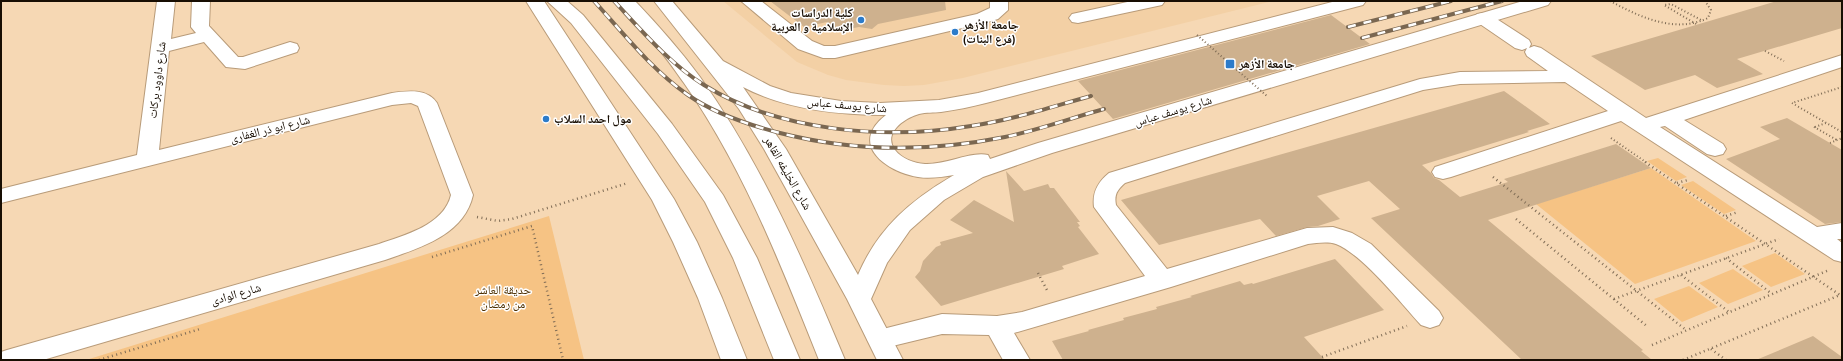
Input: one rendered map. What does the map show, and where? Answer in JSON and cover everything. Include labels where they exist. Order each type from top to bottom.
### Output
[{"type":"main road","name":"شارع داوود بركات","points":[[147,159],[166,1]]},
{"type":"main road","points":[[201,1],[200,27],[224,54],[284,43]]},
{"type":"main road","points":[[535,1],[649,176],[685,242],[710,298],[734,360]]},
{"type":"main road","points":[[556,1],[577,19],[665,129],[715,200],[745,258],[787,360]]},
{"type":"main road","points":[[625,1],[641,17],[687,75],[740,155],[795,269],[832,360]]},
{"type":"main road","name":"شارع الخليفه القاهر","points":[[663,1],[716,64],[748,107],[775,149],[860,299],[885,350]]},
{"type":"main road","points":[[750,1],[805,45],[813,50],[823,52],[850,49],[982,18],[992,15],[999,10],[999,1]]},
{"type":"main road","points":[[1078,18],[1156,1]]},
{"type":"main road","name":"شارع يوسف عباس","points":[[716,64],[778,96],[806,102],[866,109],[925,108],[952,105],[1357,1]]},
{"type":"main road","name":"شارع يوسف عباس","points":[[860,299],[876,260],[902,224],[936,195],[975,172],[1045,148],[1542,1]]},
{"type":"main road","points":[[1483,18],[1643,126],[1842,254]]},
{"type":"main road","points":[[161,48],[208,36]]},
{"type":"main road","points":[[1643,126],[1842,61]]},
{"type":"main road","points":[[1162,281],[1105,206],[1103,198],[1105,191],[1117,178],[1420,85],[1460,78],[1569,76]]},
{"type":"main road","name":"شارع ابو ذر الغفارى","points":[[1,196],[392,99],[410,97],[417,98],[427,103],[462,195],[462,203],[457,211]]},
{"type":"main road","points":[[925,108],[899,115],[887,123],[882,130],[880,137],[884,152],[890,159],[907,168],[928,172],[940,171],[1012,151],[1045,148]]},
{"type":"main road","points":[[1443,172],[1624,113]]},
{"type":"main road","points":[[1666,118],[1716,149]]},
{"type":"main road","name":"شارع الوادى","points":[[7,360],[377,254],[419,238],[435,229],[457,211]]},
{"type":"main road","points":[[1814,236],[1842,231]]},
{"type":"main road","points":[[885,350],[909,331],[942,324],[997,326],[1022,322],[1162,281],[1306,236],[1329,234],[1346,239],[1361,247],[1430,318]]},
{"type":"main road","points":[[997,326],[1017,360]]},
{"type":"path","points":[[1610,1],[1633,13],[1651,20],[1670,24],[1696,24],[1703,21],[1710,14],[1710,10],[1705,1]]},
{"type":"path","points":[[1696,24],[1664,5],[1671,4],[1703,21]]},
{"type":"path","points":[[1197,35],[1268,97]]},
{"type":"path","points":[[1842,87],[1792,103],[1842,132]]},
{"type":"path","points":[[1826,123],[1814,127],[1837,140]]},
{"type":"path","points":[[1608,136],[1840,295],[1683,360]]},
{"type":"path","points":[[1830,143],[1842,138]]},
{"type":"path","points":[[1473,162],[1686,330]]},
{"type":"path","points":[[1677,183],[1692,178],[1686,174]]},
{"type":"path","points":[[457,211],[483,219],[498,221],[512,219],[649,176]]},
{"type":"path","points":[[1726,216],[1741,211],[1735,207]]},
{"type":"path","points":[[1516,219],[1648,327]]},
{"type":"path","points":[[426,259],[532,226],[563,360]]},
{"type":"path","points":[[1614,299],[1781,238],[1776,234]]},
{"type":"path","points":[[1726,258],[1773,294]]},
{"type":"path","points":[[1652,345],[1829,270],[1823,266]]},
{"type":"path","points":[[1681,275],[1730,312]]},
{"type":"path","points":[[1322,357],[1430,318]]},
{"type":"path","points":[[99,360],[206,327]]},
{"type":"path","points":[[1711,348],[1726,360]]},
{"type":"shaded area","name":"جامعة الأزهر (فرع البنات)","points":[[723,1],[1273,1],[963,78],[924,85],[904,86],[846,80],[828,75],[797,62]]},
{"type":"green space","points":[[1658,158],[1687,177],[1676,181],[1647,161]]},
{"type":"green space","points":[[1651,168],[1756,241],[1635,284],[1536,204]]},
{"type":"green space","points":[[1693,181],[1736,210],[1724,214],[1681,185]]},
{"type":"green space","name":"حديقة العاشر من رمضان","points":[[549,216],[584,360],[86,360]]},
{"type":"green space","points":[[1775,253],[1805,274],[1771,287],[1742,266]]},
{"type":"green space","points":[[1733,269],[1763,290],[1728,304],[1699,283]]},
{"type":"green space","points":[[1689,286],[1718,307],[1682,322],[1654,299]]},
{"type":"building","name":"كلية الدراسات الإسلامية و العربية","points":[[770,1],[945,1],[946,10],[878,24],[872,29],[859,27],[833,32],[827,22],[804,27]]},
{"type":"building","points":[[1777,1],[1842,1],[1842,28],[1737,59],[1763,74],[1717,88],[1695,75],[1645,90],[1591,56]]},
{"type":"building","name":"جامعة الأزهر","points":[[1331,15],[1370,44],[1113,119],[1078,81]]},
{"type":"building","points":[[1504,91],[1550,124],[1527,131],[1529,132],[1422,165],[1434,178],[1439,180],[1460,197],[1508,182],[1504,179],[1616,144],[1651,168],[1488,220],[1643,350],[1641,351],[1652,360],[1522,360],[1371,218],[1400,209],[1369,181],[1317,196],[1340,219],[1318,226],[1307,227],[1276,236],[1260,219],[1159,245],[1121,200]]},
{"type":"building","points":[[1787,118],[1842,150],[1842,222],[1825,224],[1726,159],[1780,139],[1760,127]]},
{"type":"building","points":[[1006,171],[1024,191],[1048,184],[1050,188],[1054,188],[1080,222],[1077,222],[1080,226],[1078,227],[1099,254],[1062,266],[1064,269],[941,306],[915,277],[920,271],[923,261],[936,247],[941,245],[940,242],[973,233],[950,220],[974,200],[1014,222]]},
{"type":"building","points":[[1335,259],[1384,310],[1304,337],[1325,360],[1063,360],[1052,341],[1124,320],[1123,318],[1157,309],[1156,307],[1240,281],[1244,285],[1253,284]]},
{"type":"building","points":[[1813,336],[1842,357],[1842,360],[1756,360]]},
{"type":"railway","points":[[594,1],[650,63],[675,85],[698,102],[744,122],[780,133],[808,139],[864,147],[892,148],[949,145],[977,142],[1018,134],[1104,109]]},
{"type":"railway","points":[[614,1],[668,57],[704,85],[734,101],[765,113],[799,122],[869,132],[938,130],[971,126],[1001,120],[1091,96]]},
{"type":"railway","points":[[1348,27],[1451,1]]},
{"type":"railway","points":[[1362,38],[1502,1]]},
{"type":"place","name":"كلية الدراسات الإسلامية و العربية","points":[[861,20]]},
{"type":"place","name":"جامعة الأزهر (فرع البنات)","points":[[955,32]]},
{"type":"place","name":"جامعة الأزهر","points":[[1230,64]]},
{"type":"place","name":"مول احمد السلاب","points":[[546,119]]}]
